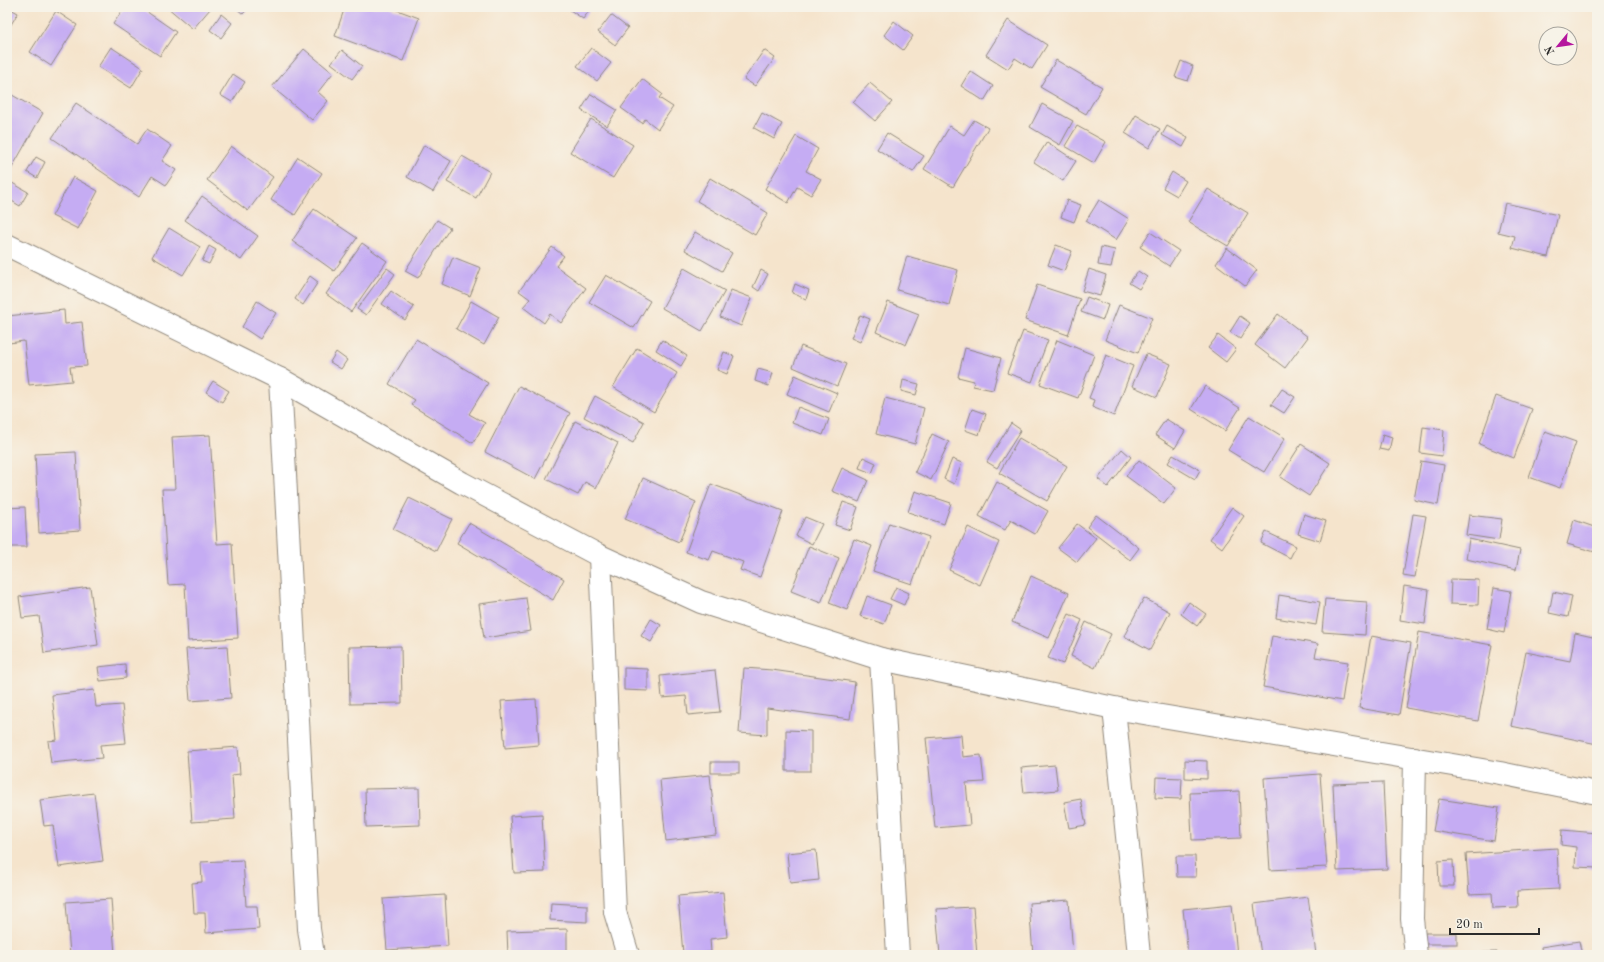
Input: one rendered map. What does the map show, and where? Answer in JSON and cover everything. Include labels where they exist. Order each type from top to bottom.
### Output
[{"type":"street","points":[[7,245],[280,379],[462,483],[600,556],[701,602],[881,659],[1114,708],[1415,758],[1597,793]]},
{"type":"street","points":[[280,379],[308,921],[313,955]]},
{"type":"street","points":[[600,556],[615,912],[628,955]]},
{"type":"street","points":[[881,659],[898,955]]},
{"type":"street","points":[[1114,708],[1139,955]]},
{"type":"street","points":[[1415,758],[1412,919],[1416,955]]},
{"type":"building","points":[[7,7],[18,13],[7,31]]},
{"type":"building","points":[[125,7],[140,7],[176,32],[160,56],[113,24]]},
{"type":"building","points":[[167,7],[208,7],[210,9],[193,29]]},
{"type":"building","points":[[235,7],[249,7],[243,14]]},
{"type":"building","points":[[345,7],[389,7],[419,18],[403,61],[335,36]]},
{"type":"building","points":[[572,7],[592,7],[583,19],[570,10]]},
{"type":"building","points":[[56,11],[77,25],[51,66],[30,52]]},
{"type":"building","points":[[221,14],[232,23],[221,38],[210,30]]},
{"type":"building","points":[[611,15],[628,28],[615,45],[598,32]]},
{"type":"building","points":[[1008,20],[1047,45],[1032,69],[1015,58],[1008,69],[986,55]]},
{"type":"building","points":[[894,21],[913,36],[903,50],[884,35]]},
{"type":"building","points":[[111,47],[143,68],[131,88],[98,67]]},
{"type":"building","points":[[591,48],[611,63],[597,81],[577,66]]},
{"type":"building","points":[[304,49],[333,73],[318,92],[328,101],[312,120],[272,87]]},
{"type":"building","points":[[342,50],[362,66],[352,79],[331,63]]},
{"type":"building","points":[[764,50],[775,58],[755,86],[744,79]]},
{"type":"building","points":[[1056,60],[1102,87],[1086,114],[1040,87]]},
{"type":"building","points":[[1181,61],[1193,66],[1188,81],[1175,77]]},
{"type":"building","points":[[970,71],[993,86],[984,101],[961,86]]},
{"type":"building","points":[[233,74],[245,82],[232,102],[220,95]]},
{"type":"building","points":[[642,79],[662,94],[659,98],[673,107],[658,129],[645,119],[642,123],[621,108]]},
{"type":"building","points":[[870,83],[892,102],[875,121],[853,102]]},
{"type":"building","points":[[7,92],[43,113],[9,173],[7,172]]},
{"type":"building","points":[[591,94],[617,110],[607,126],[581,110]]},
{"type":"building","points":[[76,103],[137,144],[147,129],[172,146],[162,161],[176,170],[166,185],[152,176],[139,197],[52,138]]},
{"type":"building","points":[[1042,104],[1073,121],[1060,145],[1030,127]]},
{"type":"building","points":[[762,113],[782,124],[774,139],[754,128]]},
{"type":"building","points":[[1136,115],[1160,129],[1149,148],[1125,133]]},
{"type":"building","points":[[591,119],[633,145],[613,178],[570,152]]},
{"type":"building","points":[[974,120],[988,128],[953,187],[924,169],[950,126],[964,135]]},
{"type":"building","points":[[1077,126],[1106,142],[1094,163],[1065,146]]},
{"type":"building","points":[[1167,126],[1188,138],[1183,147],[1162,135]]},
{"type":"building","points":[[887,133],[924,156],[913,172],[877,149]]},
{"type":"building","points":[[796,136],[818,149],[806,171],[821,179],[811,195],[797,187],[788,203],[765,189]]},
{"type":"building","points":[[1047,142],[1076,161],[1063,181],[1034,162]]},
{"type":"building","points":[[424,145],[451,161],[433,192],[407,177]]},
{"type":"building","points":[[231,146],[273,177],[248,211],[207,180]]},
{"type":"building","points":[[462,156],[490,172],[476,198],[447,182]]},
{"type":"building","points":[[36,157],[45,162],[37,178],[27,172]]},
{"type":"building","points":[[298,157],[322,173],[295,215],[271,200]]},
{"type":"building","points":[[1172,172],[1186,181],[1177,196],[1163,188]]},
{"type":"building","points":[[73,177],[98,191],[78,229],[52,216]]},
{"type":"building","points":[[710,178],[768,213],[755,235],[697,201]]},
{"type":"building","points":[[7,180],[28,192],[20,206],[7,198]]},
{"type":"building","points":[[1208,189],[1248,213],[1228,246],[1188,222]]},
{"type":"building","points":[[202,196],[258,236],[241,260],[185,220]]},
{"type":"building","points":[[1067,200],[1081,205],[1074,222],[1061,217]]},
{"type":"building","points":[[1099,200],[1129,219],[1116,240],[1086,221]]},
{"type":"building","points":[[1505,203],[1558,215],[1548,257],[1512,248],[1515,236],[1498,232]]},
{"type":"building","points":[[314,209],[357,238],[334,271],[292,241]]},
{"type":"building","points":[[437,220],[450,228],[418,278],[405,271]]},
{"type":"building","points":[[169,228],[200,247],[183,275],[152,257]]},
{"type":"building","points":[[695,232],[732,253],[722,271],[685,250]]},
{"type":"building","points":[[1150,232],[1179,251],[1169,266],[1140,247]]},
{"type":"building","points":[[362,243],[387,261],[351,312],[326,294]]},
{"type":"building","points":[[1056,245],[1072,251],[1064,271],[1048,265]]},
{"type":"building","points":[[209,246],[216,250],[209,264],[202,261]]},
{"type":"building","points":[[552,247],[564,256],[556,266],[586,288],[561,323],[550,314],[544,323],[523,307],[530,299],[519,291]]},
{"type":"building","points":[[1101,247],[1115,250],[1111,267],[1098,265]]},
{"type":"building","points":[[1227,248],[1257,270],[1245,286],[1216,264]]},
{"type":"building","points":[[907,256],[958,270],[949,305],[897,290]]},
{"type":"building","points":[[453,257],[481,268],[470,296],[442,284]]},
{"type":"building","points":[[387,268],[395,274],[366,315],[357,309]]},
{"type":"building","points":[[684,268],[725,291],[702,331],[662,308]]},
{"type":"building","points":[[1089,269],[1106,275],[1100,296],[1082,291]]},
{"type":"building","points":[[761,270],[768,274],[759,291],[753,287]]},
{"type":"building","points":[[1138,271],[1147,277],[1139,289],[1129,283]]},
{"type":"building","points":[[606,275],[650,301],[634,328],[589,302]]},
{"type":"building","points":[[310,276],[318,282],[303,305],[295,299]]},
{"type":"building","points":[[795,284],[809,290],[806,299],[792,293]]},
{"type":"building","points":[[1037,285],[1080,299],[1068,335],[1025,320]]},
{"type":"building","points":[[731,290],[752,298],[741,326],[720,317]]},
{"type":"building","points":[[391,291],[414,307],[405,320],[382,304]]},
{"type":"building","points":[[1087,297],[1108,305],[1103,320],[1081,312]]},
{"type":"building","points":[[257,301],[276,313],[260,339],[242,327]]},
{"type":"building","points":[[471,301],[499,317],[484,345],[456,329]]},
{"type":"building","points":[[888,302],[919,314],[906,345],[876,332]]},
{"type":"building","points":[[1119,305],[1152,318],[1138,353],[1105,340]]},
{"type":"building","points":[[64,310],[65,324],[82,322],[87,366],[70,367],[72,381],[29,385],[24,341],[9,343],[7,316]]},
{"type":"building","points":[[1278,314],[1308,337],[1285,368],[1255,345]]},
{"type":"building","points":[[860,315],[870,319],[860,342],[851,338]]},
{"type":"building","points":[[1240,316],[1250,323],[1240,339],[1230,332]]},
{"type":"building","points":[[1023,331],[1048,340],[1032,382],[1007,373]]},
{"type":"building","points":[[1218,335],[1236,349],[1226,362],[1208,348]]},
{"type":"building","points":[[416,339],[488,383],[469,414],[485,423],[473,443],[411,405],[415,400],[389,384]]},
{"type":"building","points":[[662,340],[687,356],[681,366],[656,350]]},
{"type":"building","points":[[1057,340],[1094,355],[1078,398],[1040,384]]},
{"type":"building","points":[[801,346],[846,364],[837,386],[793,367]]},
{"type":"building","points":[[637,348],[677,373],[654,412],[613,387]]},
{"type":"building","points":[[965,348],[1001,358],[993,390],[973,386],[974,381],[958,377]]},
{"type":"building","points":[[336,352],[347,360],[341,369],[330,362]]},
{"type":"building","points":[[724,352],[734,356],[727,374],[717,370]]},
{"type":"building","points":[[1146,354],[1171,364],[1157,397],[1132,386]]},
{"type":"building","points":[[1106,355],[1133,366],[1114,416],[1092,407],[1094,400],[1089,398]]},
{"type":"building","points":[[758,369],[773,373],[769,386],[755,381]]},
{"type":"building","points":[[795,375],[837,393],[829,412],[787,394]]},
{"type":"building","points":[[903,380],[919,384],[916,395],[901,391]]},
{"type":"building","points":[[213,381],[229,391],[222,402],[206,392]]},
{"type":"building","points":[[519,386],[570,413],[535,479],[485,452]]},
{"type":"building","points":[[1205,386],[1240,408],[1225,431],[1191,409]]},
{"type":"building","points":[[1282,389],[1295,397],[1284,413],[1271,405]]},
{"type":"building","points":[[595,396],[644,422],[633,443],[584,417]]},
{"type":"building","points":[[1496,396],[1532,409],[1514,458],[1479,444]]},
{"type":"building","points":[[885,398],[924,408],[915,444],[876,434]]},
{"type":"building","points":[[798,407],[829,419],[823,435],[792,423]]},
{"type":"building","points":[[972,409],[986,414],[979,435],[965,430]]},
{"type":"building","points":[[1249,416],[1285,438],[1264,472],[1228,450]]},
{"type":"building","points":[[1166,419],[1185,431],[1175,448],[1155,435]]},
{"type":"building","points":[[575,421],[618,443],[596,488],[585,482],[578,495],[546,479]]},
{"type":"building","points":[[1011,423],[1021,430],[997,468],[987,462]]},
{"type":"building","points":[[1423,427],[1444,430],[1442,456],[1420,453]]},
{"type":"building","points":[[1545,431],[1576,442],[1560,488],[1529,477]]},
{"type":"building","points":[[932,434],[949,442],[931,480],[915,472]]},
{"type":"building","points":[[1383,434],[1392,437],[1389,451],[1379,449]]},
{"type":"building","points":[[210,435],[217,544],[232,543],[238,638],[188,641],[185,584],[168,585],[162,489],[175,489],[172,437]]},
{"type":"building","points":[[1019,438],[1067,466],[1047,501],[999,473]]},
{"type":"building","points":[[1301,444],[1330,463],[1309,496],[1280,477]]},
{"type":"building","points":[[1122,449],[1131,457],[1108,487],[1098,479]]},
{"type":"building","points":[[76,452],[80,530],[39,533],[35,454]]},
{"type":"building","points":[[1173,455],[1200,470],[1195,479],[1168,463]]},
{"type":"building","points":[[863,457],[876,463],[872,473],[859,468]]},
{"type":"building","points":[[952,459],[962,463],[954,484],[944,479]]},
{"type":"building","points":[[1139,460],[1176,488],[1164,504],[1126,476]]},
{"type":"building","points":[[1421,461],[1444,465],[1438,505],[1414,500]]},
{"type":"building","points":[[842,468],[868,480],[859,502],[832,491]]},
{"type":"building","points":[[643,478],[696,502],[679,542],[625,519]]},
{"type":"building","points":[[997,482],[1048,511],[1035,534],[1011,520],[1005,530],[979,516]]},
{"type":"building","points":[[711,484],[783,511],[760,577],[740,570],[743,562],[713,551],[709,560],[686,552]]},
{"type":"building","points":[[915,491],[951,503],[944,524],[908,512]]},
{"type":"building","points":[[409,498],[452,519],[436,551],[393,529]]},
{"type":"building","points":[[843,502],[858,507],[850,530],[835,525]]},
{"type":"building","points":[[25,507],[27,547],[9,547],[7,508]]},
{"type":"building","points":[[1232,507],[1244,516],[1222,548],[1210,539]]},
{"type":"building","points":[[1304,514],[1326,521],[1320,541],[1298,534]]},
{"type":"building","points":[[1413,514],[1426,516],[1415,577],[1403,575]]},
{"type":"building","points":[[1096,515],[1139,548],[1130,560],[1087,527]]},
{"type":"building","points":[[1469,515],[1502,519],[1499,540],[1466,535]]},
{"type":"building","points":[[805,517],[822,524],[812,544],[796,536]]},
{"type":"building","points":[[1574,520],[1597,528],[1597,547],[1595,552],[1567,544]]},
{"type":"building","points":[[469,523],[564,579],[553,600],[457,543]]},
{"type":"building","points":[[889,523],[929,537],[912,584],[873,571]]},
{"type":"building","points":[[1077,524],[1096,538],[1077,562],[1058,548]]},
{"type":"building","points":[[968,527],[999,542],[980,585],[949,570]]},
{"type":"building","points":[[1266,532],[1296,546],[1290,558],[1261,543]]},
{"type":"building","points":[[854,539],[872,546],[847,610],[829,603]]},
{"type":"building","points":[[1469,539],[1520,550],[1516,570],[1466,559]]},
{"type":"building","points":[[809,546],[839,558],[821,603],[791,591]]},
{"type":"building","points":[[1031,576],[1069,593],[1049,638],[1012,622]]},
{"type":"building","points":[[1451,579],[1479,580],[1478,605],[1450,604]]},
{"type":"building","points":[[1404,586],[1429,590],[1425,624],[1400,620]]},
{"type":"building","points":[[90,587],[98,645],[44,653],[39,616],[22,618],[19,597]]},
{"type":"building","points":[[896,587],[909,593],[904,605],[890,599]]},
{"type":"building","points":[[1494,588],[1511,591],[1504,633],[1487,629]]},
{"type":"building","points":[[1553,592],[1572,596],[1568,617],[1549,613]]},
{"type":"building","points":[[1279,595],[1320,602],[1316,625],[1276,618]]},
{"type":"building","points":[[867,596],[891,605],[884,624],[860,616]]},
{"type":"building","points":[[526,598],[531,631],[484,638],[479,604]]},
{"type":"building","points":[[1144,598],[1170,612],[1150,650],[1124,636]]},
{"type":"building","points":[[1325,599],[1367,602],[1365,635],[1322,632]]},
{"type":"building","points":[[1189,602],[1206,614],[1197,626],[1181,614]]},
{"type":"building","points":[[1069,614],[1082,620],[1063,664],[1048,658]]},
{"type":"building","points":[[651,619],[661,625],[651,642],[641,636]]},
{"type":"building","points":[[1086,622],[1111,634],[1095,668],[1071,656]]},
{"type":"building","points":[[1419,632],[1492,645],[1478,721],[1406,708]]},
{"type":"building","points":[[1575,633],[1597,638],[1597,744],[1511,726],[1526,652],[1570,661]]},
{"type":"building","points":[[1272,636],[1318,644],[1315,657],[1348,662],[1342,701],[1263,687]]},
{"type":"building","points":[[1371,636],[1411,643],[1399,715],[1359,708]]},
{"type":"building","points":[[227,646],[231,698],[190,701],[186,649]]},
{"type":"building","points":[[401,646],[402,703],[350,704],[349,647]]},
{"type":"building","points":[[125,664],[126,678],[100,681],[98,667]]},
{"type":"building","points":[[624,668],[648,669],[648,691],[624,690]]},
{"type":"building","points":[[744,668],[772,670],[855,682],[850,719],[767,708],[767,735],[739,733]]},
{"type":"building","points":[[715,670],[720,712],[688,715],[686,696],[662,698],[660,676]]},
{"type":"building","points":[[94,690],[96,707],[122,705],[126,743],[100,745],[102,758],[51,763],[48,741],[57,740],[52,695]]},
{"type":"building","points":[[536,699],[539,745],[505,748],[501,701]]},
{"type":"building","points":[[786,730],[811,731],[811,771],[786,771]]},
{"type":"building","points":[[961,735],[963,757],[981,755],[984,782],[966,783],[970,825],[935,828],[926,738]]},
{"type":"building","points":[[238,747],[240,774],[232,775],[235,819],[192,822],[187,751]]},
{"type":"building","points":[[1185,760],[1207,761],[1207,779],[1185,778]]},
{"type":"building","points":[[711,762],[739,762],[739,773],[711,773]]},
{"type":"building","points":[[1055,765],[1058,790],[1024,793],[1021,768]]},
{"type":"building","points":[[1320,774],[1327,867],[1270,870],[1264,778]]},
{"type":"building","points":[[710,775],[716,835],[666,841],[660,780]]},
{"type":"building","points":[[1156,777],[1182,778],[1181,799],[1155,798]]},
{"type":"building","points":[[1383,782],[1387,869],[1337,871],[1333,784]]},
{"type":"building","points":[[419,788],[420,825],[366,827],[365,789]]},
{"type":"building","points":[[1239,791],[1241,838],[1192,840],[1190,793]]},
{"type":"building","points":[[94,793],[103,861],[59,867],[53,825],[44,826],[40,800]]},
{"type":"building","points":[[1081,799],[1086,825],[1069,828],[1064,802]]},
{"type":"building","points":[[1439,799],[1499,808],[1494,841],[1433,831]]},
{"type":"building","points":[[542,814],[545,872],[514,873],[510,816]]},
{"type":"building","points":[[1562,830],[1597,833],[1597,868],[1575,867],[1576,847],[1561,845]]},
{"type":"building","points":[[1557,848],[1559,889],[1517,891],[1518,907],[1493,908],[1492,893],[1469,894],[1466,854]]},
{"type":"building","points":[[816,850],[819,880],[790,883],[787,853]]},
{"type":"building","points":[[1176,856],[1195,856],[1196,877],[1177,877]]},
{"type":"building","points":[[243,860],[246,906],[257,906],[259,929],[206,933],[205,913],[194,913],[192,883],[202,882],[201,862]]},
{"type":"building","points":[[1453,860],[1454,886],[1439,886],[1438,861]]},
{"type":"building","points":[[723,892],[727,937],[710,939],[711,952],[683,954],[678,896]]},
{"type":"building","points":[[445,895],[448,946],[387,950],[383,899]]},
{"type":"building","points":[[1308,897],[1316,954],[1261,955],[1254,904]]},
{"type":"building","points":[[111,899],[115,955],[70,955],[66,902]]},
{"type":"building","points":[[1069,900],[1073,955],[1033,955],[1029,903]]},
{"type":"building","points":[[551,903],[587,905],[587,922],[550,920]]},
{"type":"building","points":[[1232,904],[1237,955],[1188,955],[1183,909]]},
{"type":"building","points":[[973,907],[977,955],[940,955],[936,909]]},
{"type":"building","points":[[567,929],[567,955],[508,955],[507,931]]},
{"type":"building","points":[[1425,933],[1457,933],[1457,944],[1425,944]]},
{"type":"building","points":[[1579,941],[1582,955],[1542,955],[1541,947]]},
{"type":"building","points":[[1497,952],[1497,955],[1461,955],[1461,953]]}]
